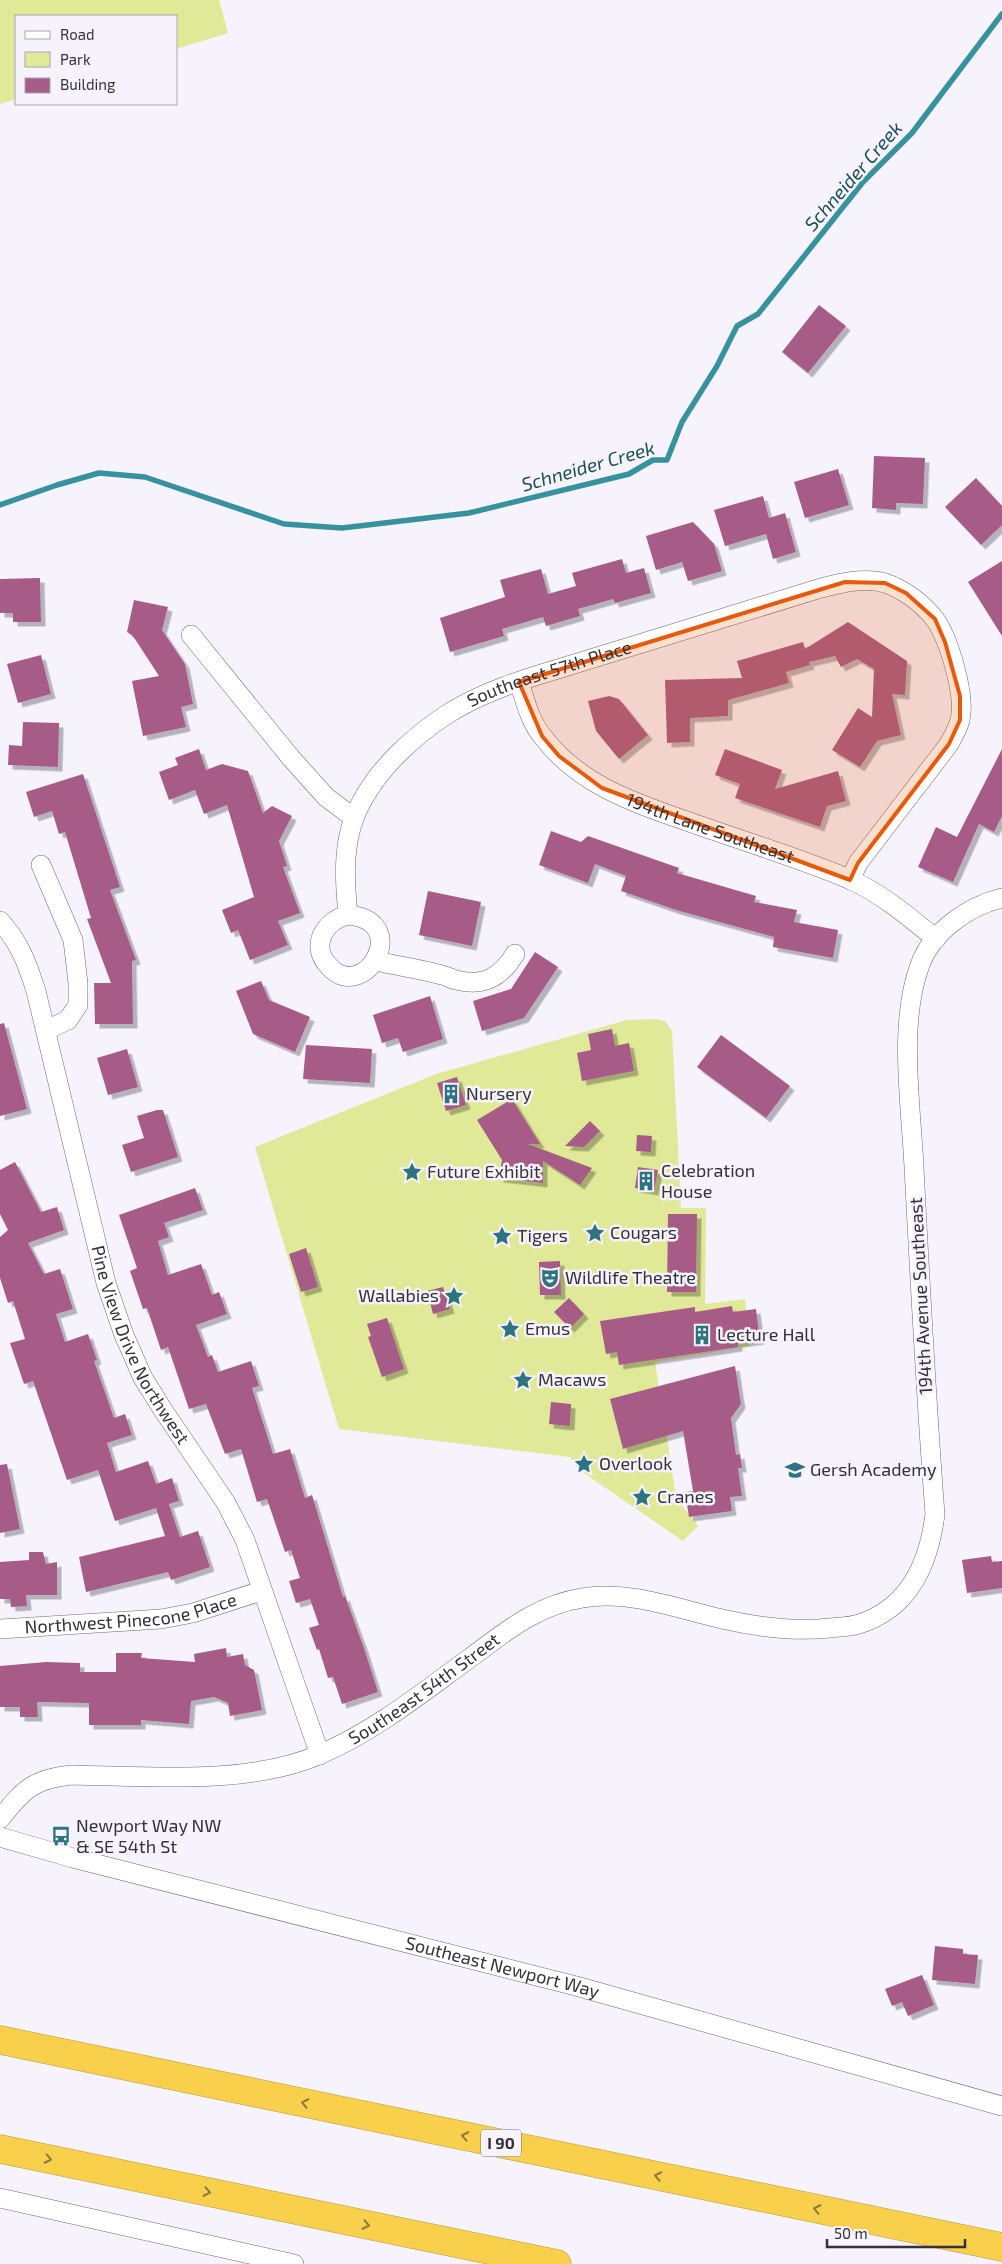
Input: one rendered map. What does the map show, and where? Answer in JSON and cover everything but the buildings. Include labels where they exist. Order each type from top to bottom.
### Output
[{"type":"highway","name":"I 90","points":[[0,2040],[1002,2247]]},
{"type":"highway","points":[[0,2150],[557,2264]]},
{"type":"street","name":"Southeast 57th Place","points":[[348,915],[345,883],[346,847],[354,818],[374,783],[394,758],[446,715],[518,682],[821,588],[844,582],[865,580],[884,583],[906,593],[920,603],[935,619],[953,663],[960,696],[961,715],[957,731],[949,744],[858,862],[850,880]]},
{"type":"street","points":[[191,635],[291,758],[326,797],[354,818]]},
{"type":"street","name":"194th Lane Southeast","points":[[518,682],[531,716],[542,736],[559,756],[602,788],[640,804],[850,880],[889,900],[936,939]]},
{"type":"street","points":[[41,865],[73,940],[78,983],[78,1005],[68,1020],[46,1030]]},
{"type":"street","name":"194th Avenue Southeast","points":[[857,1625],[881,1615],[899,1601],[913,1586],[925,1562],[933,1532],[935,1514],[919,1269],[908,1009],[920,962],[936,939],[969,910],[1002,898]]},
{"type":"street","points":[[348,915],[357,916],[373,925],[380,943],[376,961],[362,973],[343,975],[327,965],[322,957],[321,938],[324,929],[338,917],[348,915]]},
{"type":"street","name":"Pine View Drive Northwest","points":[[0,921],[16,939],[27,963],[46,1030],[106,1283],[124,1334],[143,1378],[226,1503],[245,1540],[261,1591],[320,1755]]},
{"type":"street","points":[[376,961],[443,975],[456,980],[475,982],[492,979],[505,970],[515,954]]},
{"type":"street","name":"Northwest Pinecone Place","points":[[0,1629],[161,1619],[193,1613],[261,1591]]},
{"type":"street","name":"Southeast 54th Street","points":[[0,1819],[19,1795],[32,1784],[50,1777],[71,1775],[210,1776],[249,1773],[320,1755],[404,1706],[524,1619],[560,1602],[605,1595],[632,1596],[755,1625],[813,1630],[857,1625]]},
{"type":"street","name":"Southeast Newport Way","points":[[0,1837],[92,1863],[576,1986],[1002,2106]]},
{"type":"street","points":[[3,2201],[219,2256],[294,2264]]},
{"type":"highlighted area","points":[[845,582],[885,583],[906,593],[935,619],[945,642],[960,696],[960,720],[949,744],[858,863],[850,880],[602,788],[559,756],[542,736],[519,682]]},
{"type":"green space","points":[[0,0],[219,0],[228,33],[178,48],[178,15],[15,15],[15,99],[0,104]]},
{"type":"green space","points":[[656,1019],[665,1021],[672,1031],[681,1208],[706,1208],[705,1304],[745,1299],[750,1346],[655,1362],[676,1497],[698,1526],[683,1541],[578,1469],[570,1457],[339,1429],[255,1147],[436,1074],[627,1020]]},
{"type":"waterway","name":"Schneider Creek","points":[[0,505],[99,473],[145,477],[284,524],[342,528],[469,513],[629,474],[653,460],[667,460],[682,422],[717,366],[737,326],[758,314],[863,182],[912,133],[1002,14]]},
{"type":"place","name":"Nursery","points":[[451,1094]]},
{"type":"place","name":"Future Exhibit","points":[[412,1172]]},
{"type":"place","name":"Celebration House","points":[[646,1181]]},
{"type":"place","name":"Cougars","points":[[595,1233]]},
{"type":"place","name":"Tigers","points":[[502,1236]]},
{"type":"place","name":"Wildlife Theatre","points":[[550,1278]]},
{"type":"place","name":"Wallabies","points":[[454,1296]]},
{"type":"place","name":"Emus","points":[[510,1329]]},
{"type":"place","name":"Lecture Hall","points":[[702,1335]]},
{"type":"place","name":"Macaws","points":[[523,1380]]},
{"type":"place","name":"Overlook","points":[[584,1464]]},
{"type":"place","name":"Gersh Academy","points":[[795,1470]]},
{"type":"place","name":"Cranes","points":[[642,1497]]},
{"type":"place","name":"Newport Way NW & SE 54th St","points":[[61,1836]]}]
